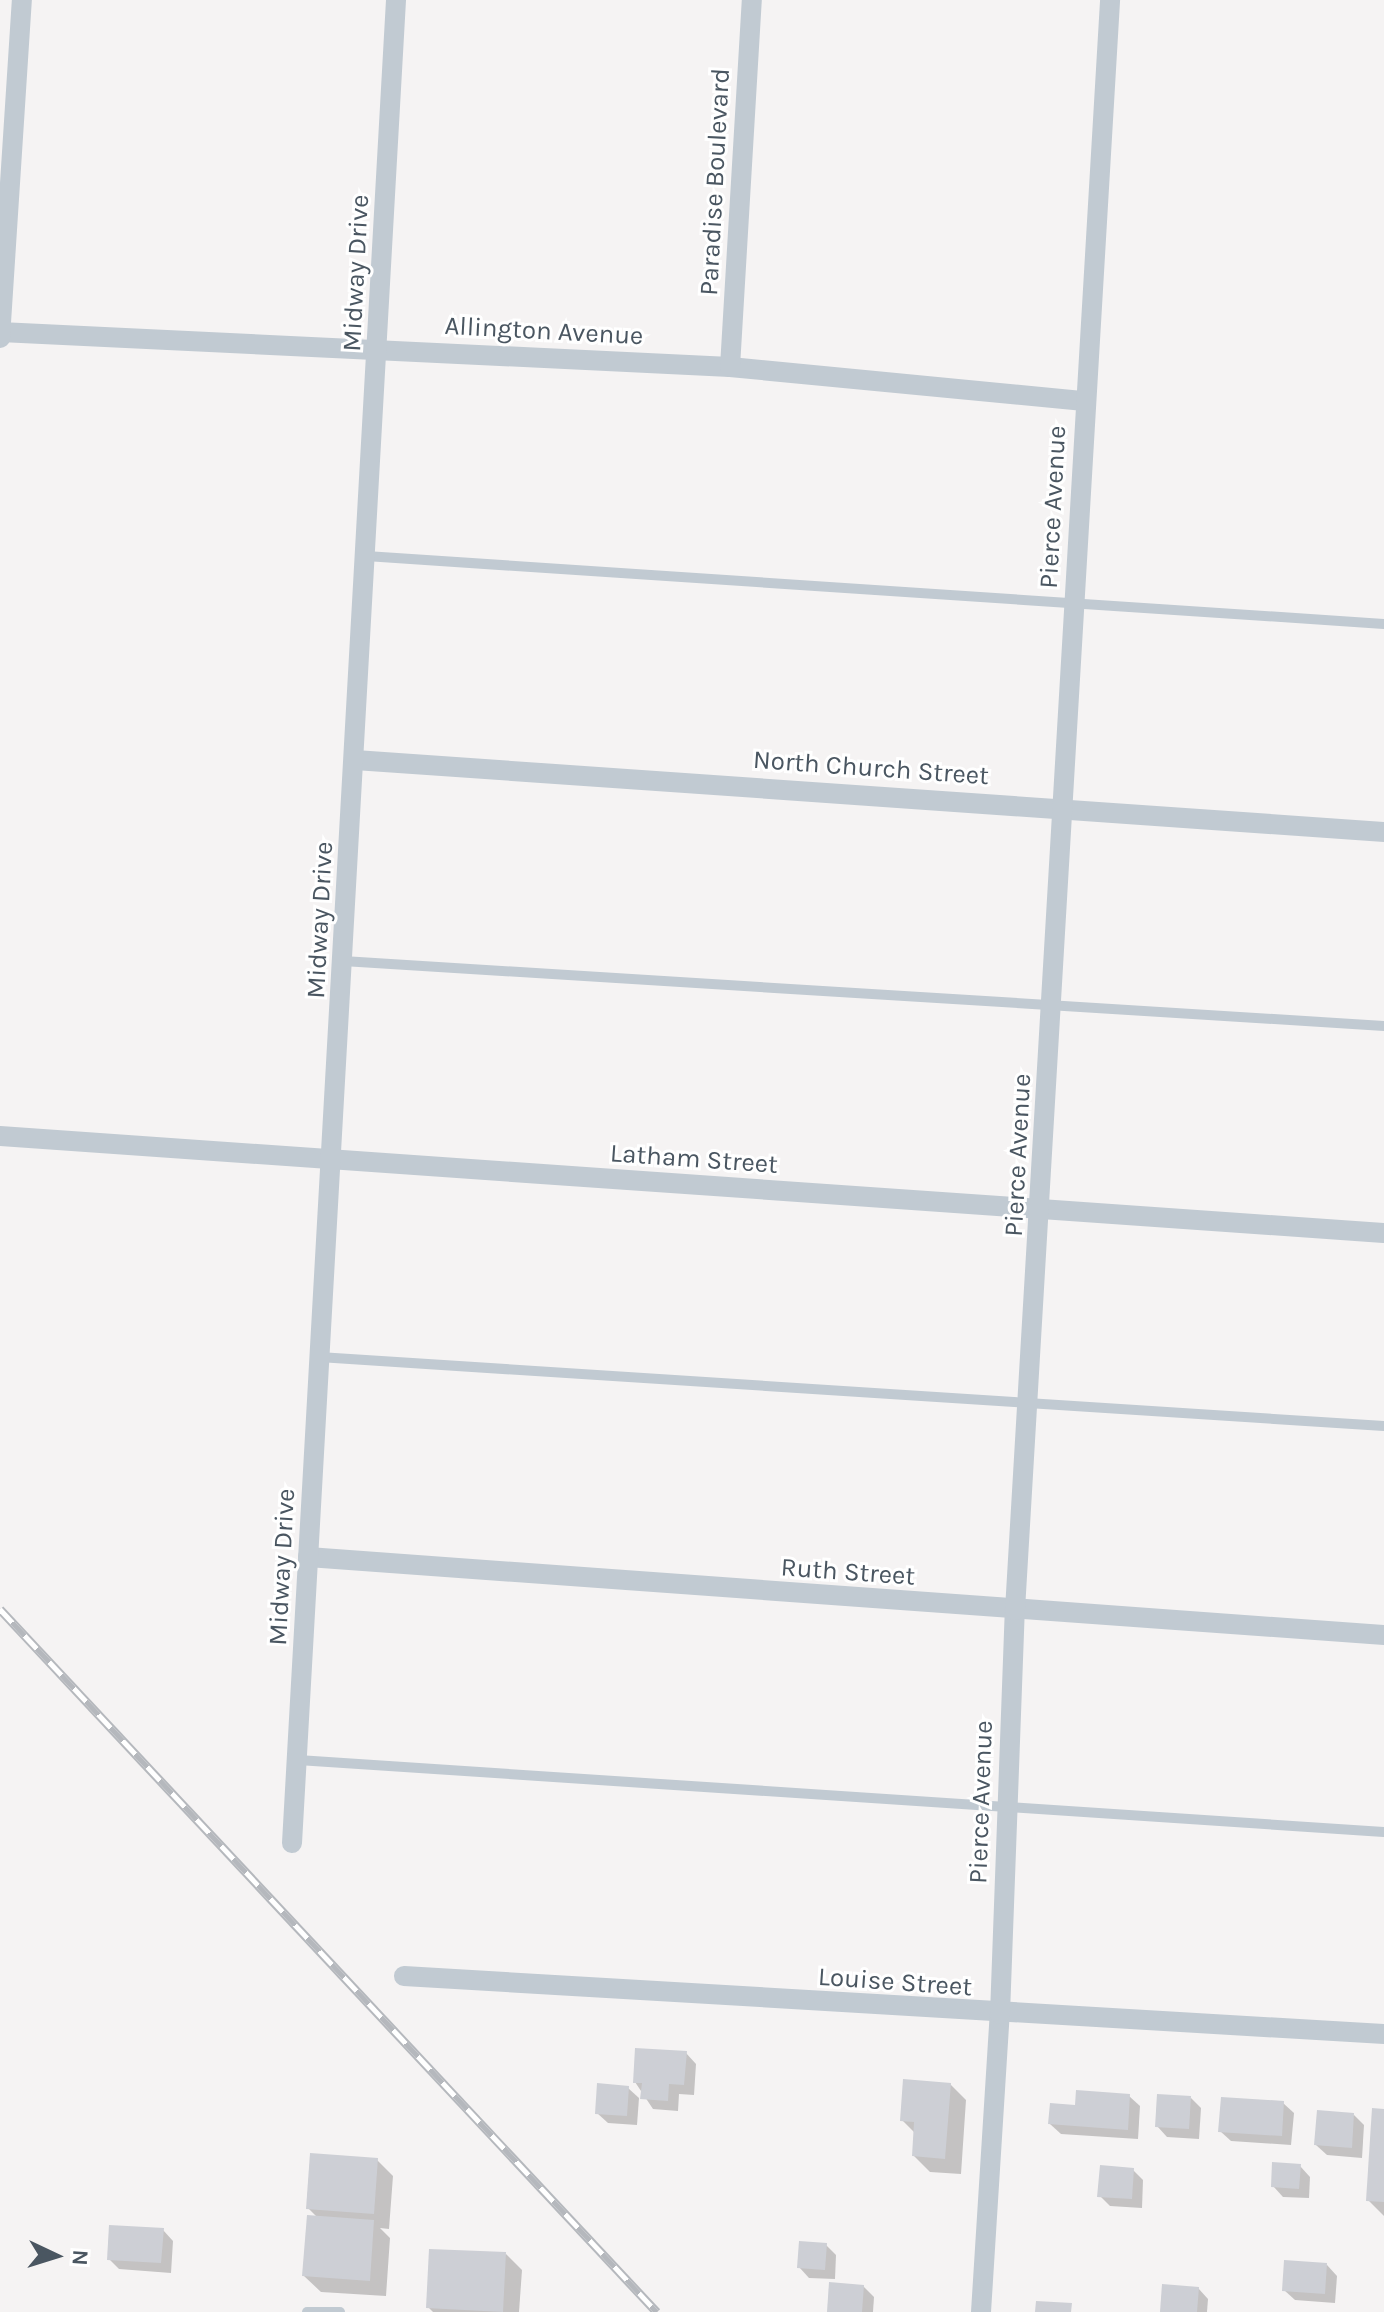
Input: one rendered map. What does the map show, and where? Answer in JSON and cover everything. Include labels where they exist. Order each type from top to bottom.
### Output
[{"type":"street","points":[[0,334],[22,0]]},
{"type":"street","name":"Midway Drive","points":[[292,1843],[396,0]]},
{"type":"street","name":"Paradise Boulevard","points":[[730,367],[752,0]]},
{"type":"street","name":"Pierce Avenue","points":[[981,2312],[1000,2014],[1015,1610],[1110,0]]},
{"type":"street","name":"Allington Avenue","points":[[0,334],[378,348],[730,367],[1084,401]]},
{"type":"street","name":"North Church Street","points":[[355,760],[1063,807],[1384,832]]},
{"type":"street","name":"Latham Street","points":[[0,1136],[1384,1233]]},
{"type":"street","name":"Ruth Street","points":[[308,1557],[1384,1635]]},
{"type":"street","name":"Louise Street","points":[[404,1976],[1000,2014],[1384,2034]]},
{"type":"lane","points":[[366,556],[1384,624]]},
{"type":"lane","points":[[343,961],[1384,1026]]},
{"type":"lane","points":[[319,1357],[1384,1426]]},
{"type":"lane","points":[[298,1760],[1007,1810],[1384,1832]]},
{"type":"lane","points":[[307,2312],[340,2312]]},
{"type":"building","points":[[635,2048],[687,2051],[684,2085],[669,2084],[668,2101],[640,2099],[642,2083],[633,2083]]},
{"type":"building","points":[[903,2079],[951,2083],[945,2159],[912,2156],[914,2122],[900,2121]]},
{"type":"building","points":[[597,2083],[629,2086],[627,2116],[595,2114]]},
{"type":"building","points":[[1076,2090],[1130,2094],[1128,2130],[1048,2124],[1050,2103],[1075,2105]]},
{"type":"building","points":[[1157,2094],[1191,2096],[1189,2129],[1155,2127]]},
{"type":"building","points":[[1221,2097],[1284,2101],[1282,2136],[1218,2132]]},
{"type":"building","points":[[1372,2108],[1384,2109],[1384,2202],[1366,2201]]},
{"type":"building","points":[[1317,2110],[1354,2113],[1352,2148],[1314,2145]]},
{"type":"building","points":[[310,2153],[378,2158],[374,2214],[306,2209]]},
{"type":"building","points":[[1272,2162],[1301,2164],[1299,2189],[1271,2187]]},
{"type":"building","points":[[1100,2165],[1134,2168],[1132,2199],[1097,2197]]},
{"type":"building","points":[[307,2215],[374,2220],[370,2281],[302,2276]]},
{"type":"building","points":[[109,2225],[164,2228],[161,2263],[107,2260]]},
{"type":"building","points":[[799,2241],[827,2243],[825,2270],[797,2268]]},
{"type":"building","points":[[429,2249],[506,2252],[503,2312],[426,2308]]},
{"type":"building","points":[[1284,2260],[1327,2263],[1325,2294],[1282,2291]]},
{"type":"building","points":[[829,2282],[864,2285],[862,2312],[827,2312]]},
{"type":"building","points":[[1162,2284],[1199,2287],[1197,2312],[1160,2312]]},
{"type":"building","points":[[1036,2301],[1072,2303],[1071,2312],[1035,2312]]},
{"type":"railway","points":[[0,1609],[657,2312]]}]
